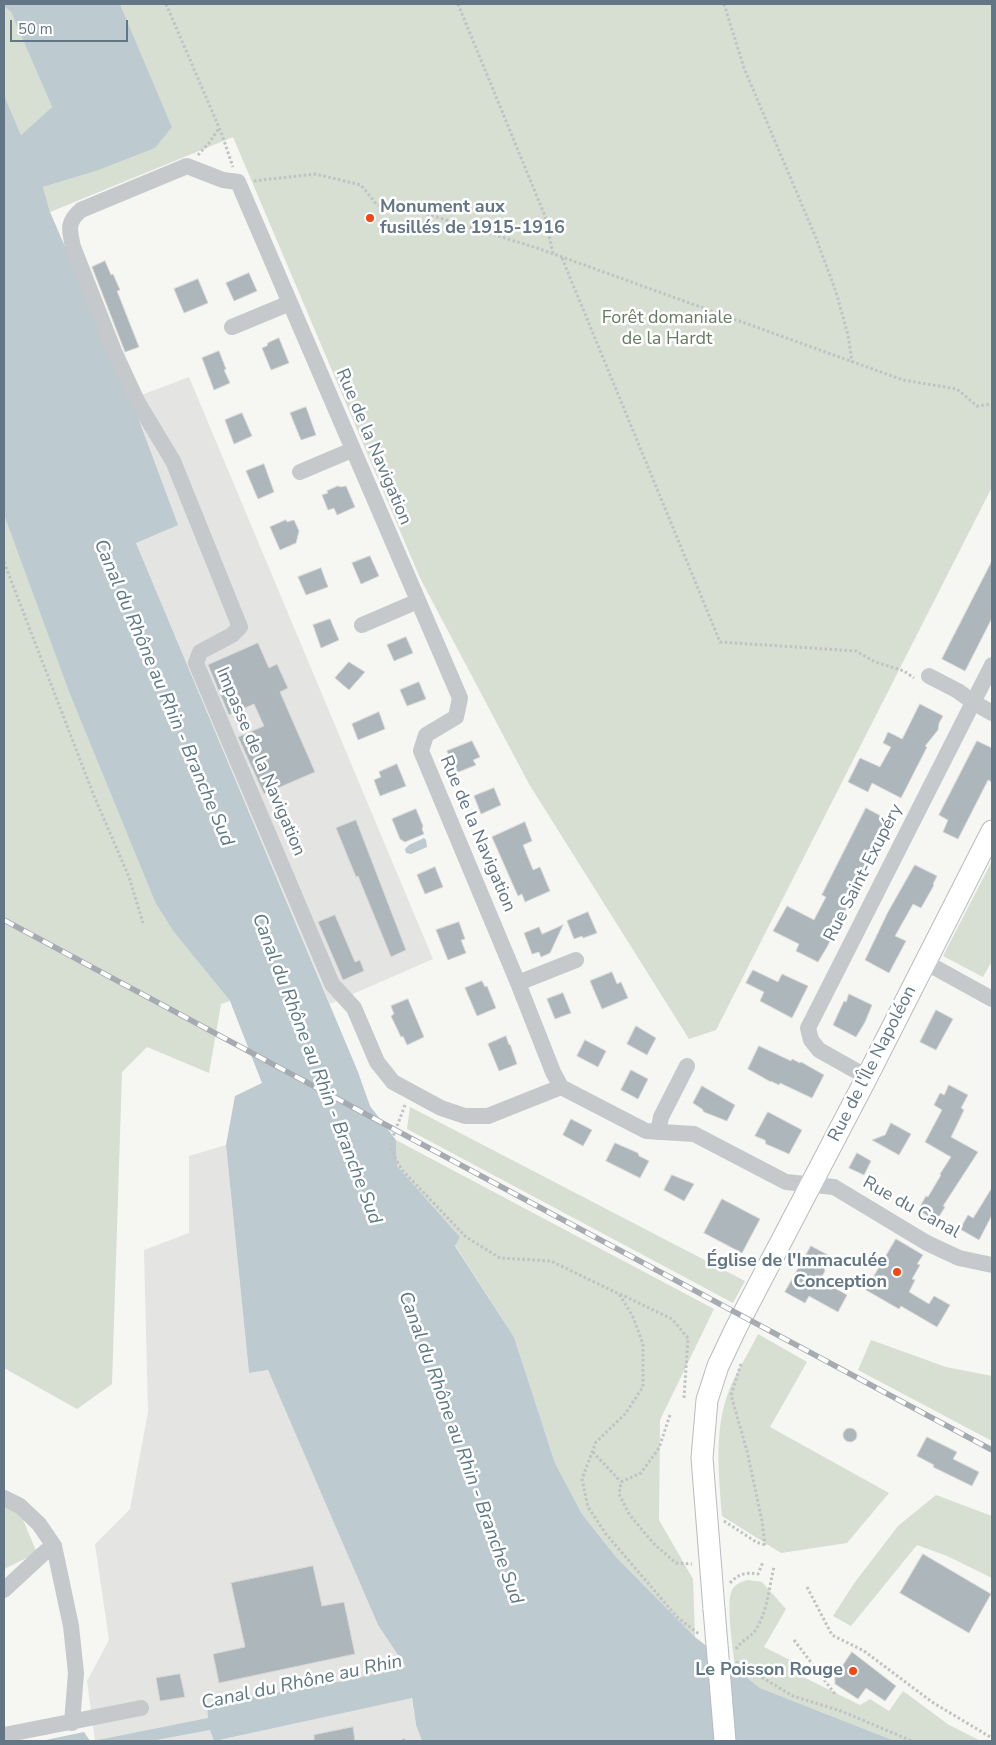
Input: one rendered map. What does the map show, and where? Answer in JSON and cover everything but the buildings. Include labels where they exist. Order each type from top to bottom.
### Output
[{"type":"main road","name":"Rue de l'Île Napoléon","points":[[725,1741],[702,1458],[708,1400],[718,1366],[736,1328],[925,962],[987,855],[992,831]]},
{"type":"street","points":[[187,166],[231,181]]},
{"type":"street","name":"Impasse de la Navigation","points":[[187,166],[81,210],[72,218],[69,231],[73,247],[114,351],[138,403],[173,461],[240,627],[232,635],[200,652],[196,663],[332,984],[354,1008],[377,1062],[393,1082],[442,1108],[465,1116],[488,1116],[561,1087]]},
{"type":"street","name":"Rue de la Navigation","points":[[231,181],[290,303],[460,698],[456,717],[426,735],[421,750],[553,1072],[561,1087]]},
{"type":"street","points":[[232,327],[290,303]]},
{"type":"street","points":[[300,472],[352,450]]},
{"type":"street","points":[[362,626],[418,601]]},
{"type":"street","name":"Rue Saint-Exupéry","points":[[866,1077],[820,1050],[811,1040],[808,1028],[992,665]]},
{"type":"street","points":[[929,676],[958,691],[992,713]]},
{"type":"street","points":[[518,983],[576,960]]},
{"type":"street","points":[[925,962],[992,999]]},
{"type":"street","points":[[658,1132],[661,1117],[687,1066]]},
{"type":"street","points":[[561,1087],[646,1131],[694,1134],[786,1182],[810,1185]]},
{"type":"street","name":"Rue du Canal","points":[[810,1185],[834,1187],[927,1243],[959,1258],[992,1265]]},
{"type":"street","points":[[4,1498],[20,1506],[39,1524],[54,1546],[71,1626],[76,1673],[72,1723]]},
{"type":"street","points":[[4,1590],[54,1546]]},
{"type":"street","points":[[4,1735],[142,1708]]},
{"type":"path","points":[[166,4],[219,128],[231,181],[315,174],[361,185],[377,205],[404,207],[553,254],[903,380],[957,389],[977,406],[992,404]]},
{"type":"path","points":[[458,4],[545,216],[553,254]]},
{"type":"path","points":[[724,4],[744,68],[812,229],[836,292],[848,335],[852,362]]},
{"type":"path","points":[[187,166],[209,143],[219,128]]},
{"type":"path","points":[[562,257],[720,642],[856,651],[875,662],[904,671],[918,682],[929,676]]},
{"type":"path","points":[[4,562],[94,796],[128,877],[143,923]]},
{"type":"path","points":[[412,1093],[401,1113],[391,1142],[391,1148],[403,1171],[466,1237],[500,1258],[551,1261],[672,1318],[688,1338],[684,1398]]},
{"type":"path","points":[[619,1294],[633,1317],[643,1344],[643,1387],[625,1414],[596,1442],[582,1478],[588,1507],[606,1534],[677,1617],[700,1635]]},
{"type":"path","points":[[720,1518],[765,1546],[762,1520],[731,1394],[742,1361]]},
{"type":"path","points":[[621,1482],[642,1473],[659,1448],[670,1415]]},
{"type":"path","points":[[593,1452],[621,1482]]},
{"type":"path","points":[[621,1482],[619,1494],[629,1514],[654,1544],[676,1563],[692,1564]]},
{"type":"path","points":[[727,1586],[736,1576],[749,1572],[758,1574],[762,1562]]},
{"type":"path","points":[[735,1650],[740,1642],[754,1632],[764,1611],[774,1568]]},
{"type":"path","points":[[807,1587],[832,1635],[864,1651],[932,1702],[992,1738]]},
{"type":"path","points":[[794,1640],[835,1694]]},
{"type":"path","points":[[730,1659],[793,1696],[841,1711],[912,1741]]},
{"type":"shaded area","points":[[189,377],[433,959],[330,1004],[136,543],[131,399]]},
{"type":"shaded area","points":[[226,1145],[249,1373],[268,1370],[378,1625],[406,1667],[416,1725],[422,1741],[95,1741],[87,1681],[109,1640],[95,1544],[130,1509],[148,1412],[144,1250],[189,1233],[189,1156]]},
{"type":"green space","name":"Forêt domaniale de la Hardt","points":[[120,4],[992,4],[992,487],[716,1030],[689,1039],[529,784],[420,578],[233,137],[50,212],[43,187],[93,172],[172,127]]},
{"type":"green space","points":[[4,6],[11,11],[52,107],[21,135],[4,95]]},
{"type":"green space","points":[[4,515],[69,692],[155,902],[173,931],[230,1001],[221,1004],[209,1073],[147,1047],[122,1072],[112,1384],[77,1409],[4,1368]]},
{"type":"green space","points":[[992,861],[992,961],[983,977],[943,956]]},
{"type":"green space","points":[[410,1107],[745,1281],[733,1303],[407,1129]]},
{"type":"green space","points":[[396,1140],[714,1309],[660,1420],[659,1520],[693,1579],[695,1637],[616,1557],[582,1514],[555,1463],[514,1337],[455,1245],[460,1237],[397,1166]]},
{"type":"green space","points":[[758,1334],[807,1362],[770,1427],[889,1493],[847,1543],[781,1553],[722,1516],[719,1456],[720,1425],[727,1396],[733,1381]]},
{"type":"green space","points":[[871,1340],[946,1367],[992,1376],[992,1441],[858,1370]]},
{"type":"green space","points":[[936,1495],[992,1516],[992,1578],[947,1556],[917,1545],[851,1626],[833,1616],[855,1582],[898,1526]]},
{"type":"green space","points":[[4,1506],[21,1515],[37,1553],[4,1569]]},
{"type":"green space","points":[[748,1580],[762,1582],[786,1609],[764,1647],[790,1660],[791,1671],[860,1705],[870,1699],[889,1711],[903,1691],[949,1725],[981,1741],[895,1741],[760,1688],[735,1669],[729,1605],[730,1596],[735,1586]]},
{"type":"water","name":"Canal du Rhône au Rhin - Branche Sud","points":[[4,4],[120,4],[172,127],[155,148],[93,172],[43,187],[50,212],[131,399],[178,525],[136,543],[358,1072],[370,1106],[396,1140],[397,1166],[460,1237],[455,1246],[514,1337],[555,1463],[582,1514],[616,1557],[695,1637],[760,1688],[895,1741],[422,1741],[416,1725],[412,1698],[214,1741],[210,1730],[151,1741],[93,1741],[208,1718],[207,1705],[343,1681],[406,1667],[378,1625],[268,1370],[249,1373],[226,1145],[235,1096],[262,1083],[230,1001],[173,931],[155,902],[69,692],[4,515],[4,95],[21,135],[52,107],[11,12]]},
{"type":"water","points":[[424,838],[427,847],[411,854],[406,853],[405,849],[409,845]]},
{"type":"water","points":[[84,1732],[90,1741],[41,1741]]},
{"type":"railway","points":[[4,920],[992,1450]]},
{"type":"place","name":"Monument aux fusillés de 1915-1916","points":[[370,218]]},
{"type":"place","name":"Église de l'Immaculée Conception","points":[[897,1272]]},
{"type":"place","name":"Le Poisson Rouge","points":[[853,1671]]},
{"type":"water label","name":"Canal du Rhône au Rhin","points":[[302,1683]]}]
